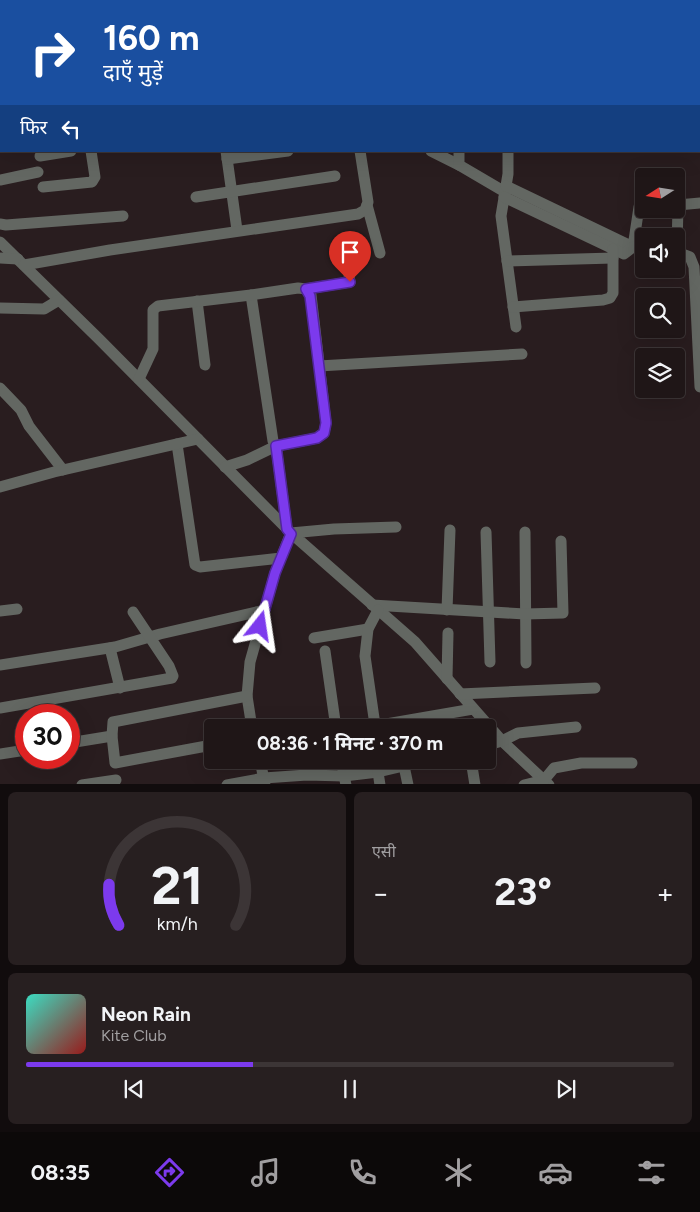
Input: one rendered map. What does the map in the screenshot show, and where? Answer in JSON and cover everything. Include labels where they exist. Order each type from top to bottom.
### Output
[{"type":"street","points":[[40,156],[65,152]]},
{"type":"street","points":[[43,187],[92,182],[95,177],[91,152]]},
{"type":"street","points":[[237,230],[227,155],[273,152]]},
{"type":"street","points":[[0,258],[21,262],[358,214],[365,210],[368,202],[360,152]]},
{"type":"street","points":[[433,152],[613,253]]},
{"type":"street","points":[[459,152],[459,165]]},
{"type":"street","points":[[508,152],[508,174],[501,216],[516,327]]},
{"type":"street","points":[[0,180],[38,172]]},
{"type":"street","points":[[196,197],[335,176]]},
{"type":"street","points":[[505,192],[635,247]]},
{"type":"street","points":[[685,204],[700,203]]},
{"type":"street","points":[[367,205],[380,253]]},
{"type":"street","points":[[0,224],[123,216]]},
{"type":"street","points":[[677,218],[677,249],[682,254],[690,257],[694,267],[700,386]]},
{"type":"street","points":[[139,380],[153,349],[153,310],[158,306],[350,282],[344,238]]},
{"type":"street","points":[[0,242],[289,531],[415,642],[502,741],[547,782]]},
{"type":"street","points":[[507,261],[613,253],[624,254],[635,249]]},
{"type":"street","points":[[513,307],[610,298],[613,293],[613,253]]},
{"type":"street","points":[[225,467],[247,460],[276,446],[317,438],[324,433],[326,423],[319,366],[310,296],[306,289]]},
{"type":"street","points":[[251,295],[289,531],[250,662],[247,696],[251,719]]},
{"type":"street","points":[[0,308],[44,309],[59,300]]},
{"type":"street","points":[[197,301],[205,365]]},
{"type":"street","points":[[319,366],[522,354]]},
{"type":"street","points":[[0,388],[21,410],[30,426],[63,470]]},
{"type":"street","points":[[0,487],[63,470],[198,439]]},
{"type":"street","points":[[177,444],[195,565],[200,567],[281,558]]},
{"type":"street","points":[[289,531],[396,528]]},
{"type":"street","points":[[447,610],[450,530]]},
{"type":"street","points":[[486,532],[490,662]]},
{"type":"street","points":[[525,532],[526,663]]},
{"type":"street","points":[[375,608],[526,614],[563,613],[561,541]]},
{"type":"street","points":[[371,719],[365,656],[368,629],[375,608]]},
{"type":"street","points":[[0,612],[17,609]]},
{"type":"street","points":[[0,665],[110,648],[265,610]]},
{"type":"street","points":[[0,708],[172,678],[169,666],[133,612]]},
{"type":"street","points":[[314,638],[368,629]]},
{"type":"street","points":[[447,679],[448,633]]},
{"type":"street","points":[[110,648],[120,688]]},
{"type":"street","points":[[325,651],[335,719]]},
{"type":"street","points":[[460,694],[595,688]]},
{"type":"street","points":[[82,784],[116,782],[112,736],[113,722],[247,696]]},
{"type":"street","points":[[414,719],[473,709]]},
{"type":"street","points":[[496,743],[518,733],[576,727]]},
{"type":"street","points":[[80,741],[112,736]]},
{"type":"street","points":[[115,763],[204,746]]},
{"type":"street","points":[[0,754],[15,752]]},
{"type":"street","points":[[547,782],[554,768],[581,763],[632,763]]},
{"type":"street","points":[[227,784],[265,781],[345,781],[371,769]]},
{"type":"street","points":[[378,769],[380,784]]},
{"type":"street","points":[[405,769],[408,784]]},
{"type":"street","points":[[472,769],[475,784]]},
{"type":"street","points":[[524,784],[547,782]]},
{"type":"route","points":[[260,626],[275,573],[291,534],[287,529],[276,446],[317,438],[324,433],[326,423],[310,296],[306,289],[350,282]]}]
